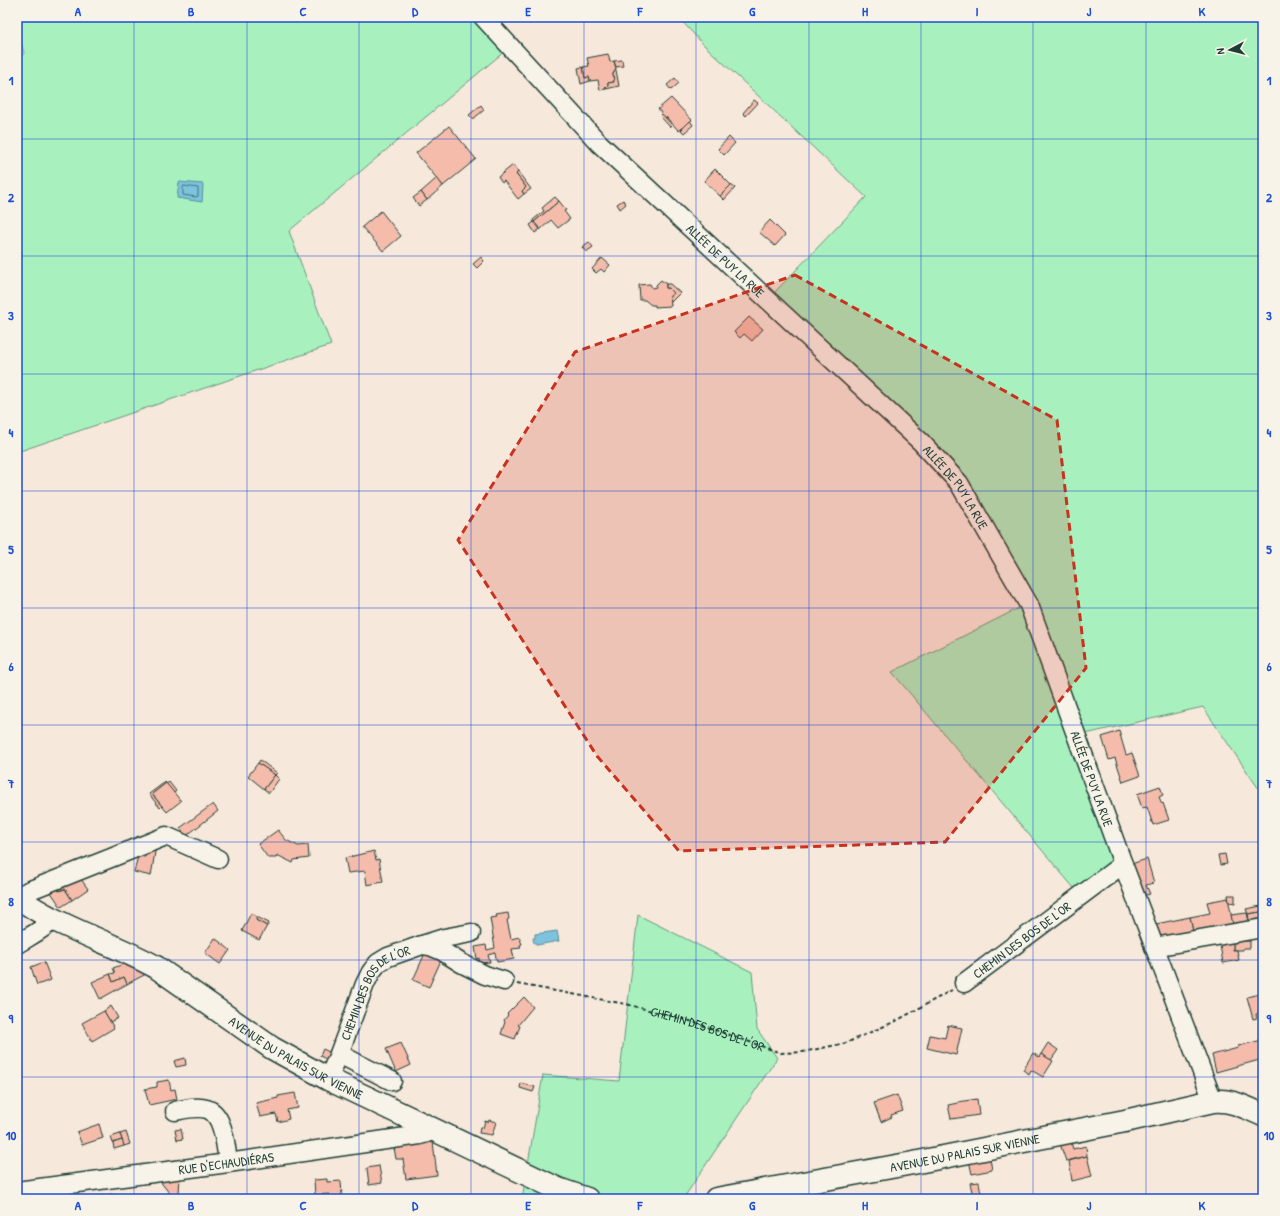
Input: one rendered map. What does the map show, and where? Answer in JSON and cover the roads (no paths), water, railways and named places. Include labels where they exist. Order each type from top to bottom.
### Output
[{"type":"main road","name":"AVENUE DU PALAIS SUR VIENNE","points":[[17,897],[31,907],[54,919],[136,956],[156,967],[272,1048],[328,1079],[558,1188],[587,1199]]},
{"type":"main road","name":"AVENUE DU PALAIS SUR VIENNE","points":[[728,1198],[1124,1121],[1213,1101],[1222,1100],[1236,1103],[1263,1115]]},
{"type":"street","name":"ALLÉE DE PUY LA RUE","points":[[483,17],[599,143],[921,442],[959,484],[1029,605],[1123,864],[1213,1101]]},
{"type":"street","points":[[17,897],[28,891],[166,836],[218,859]]},
{"type":"street","name":"CHEMIN DES BOS DE L'OR","points":[[964,983],[1123,864]]},
{"type":"street","points":[[17,944],[37,933],[54,919]]},
{"type":"street","points":[[1154,947],[1263,928]]},
{"type":"street","points":[[422,945],[444,938],[471,933]]},
{"type":"street","name":"CHEMIN DES BOS DE L'OR","points":[[328,1079],[365,984],[371,972],[378,963],[388,957],[422,945],[430,946],[442,951],[484,976],[504,981]]},
{"type":"street","points":[[339,1054],[392,1081]]},
{"type":"street","points":[[175,1111],[195,1108],[206,1109],[213,1112],[218,1119],[222,1130],[228,1163]]},
{"type":"street","name":"RUE D'ECHAUDIÉRAS","points":[[17,1191],[228,1163],[420,1135],[427,1133],[431,1127]]},
{"type":"water","points":[[179,182],[203,184],[202,202],[177,198]]},
{"type":"water","points":[[557,931],[559,941],[537,945],[534,943],[533,938],[535,938],[535,934]]}]
